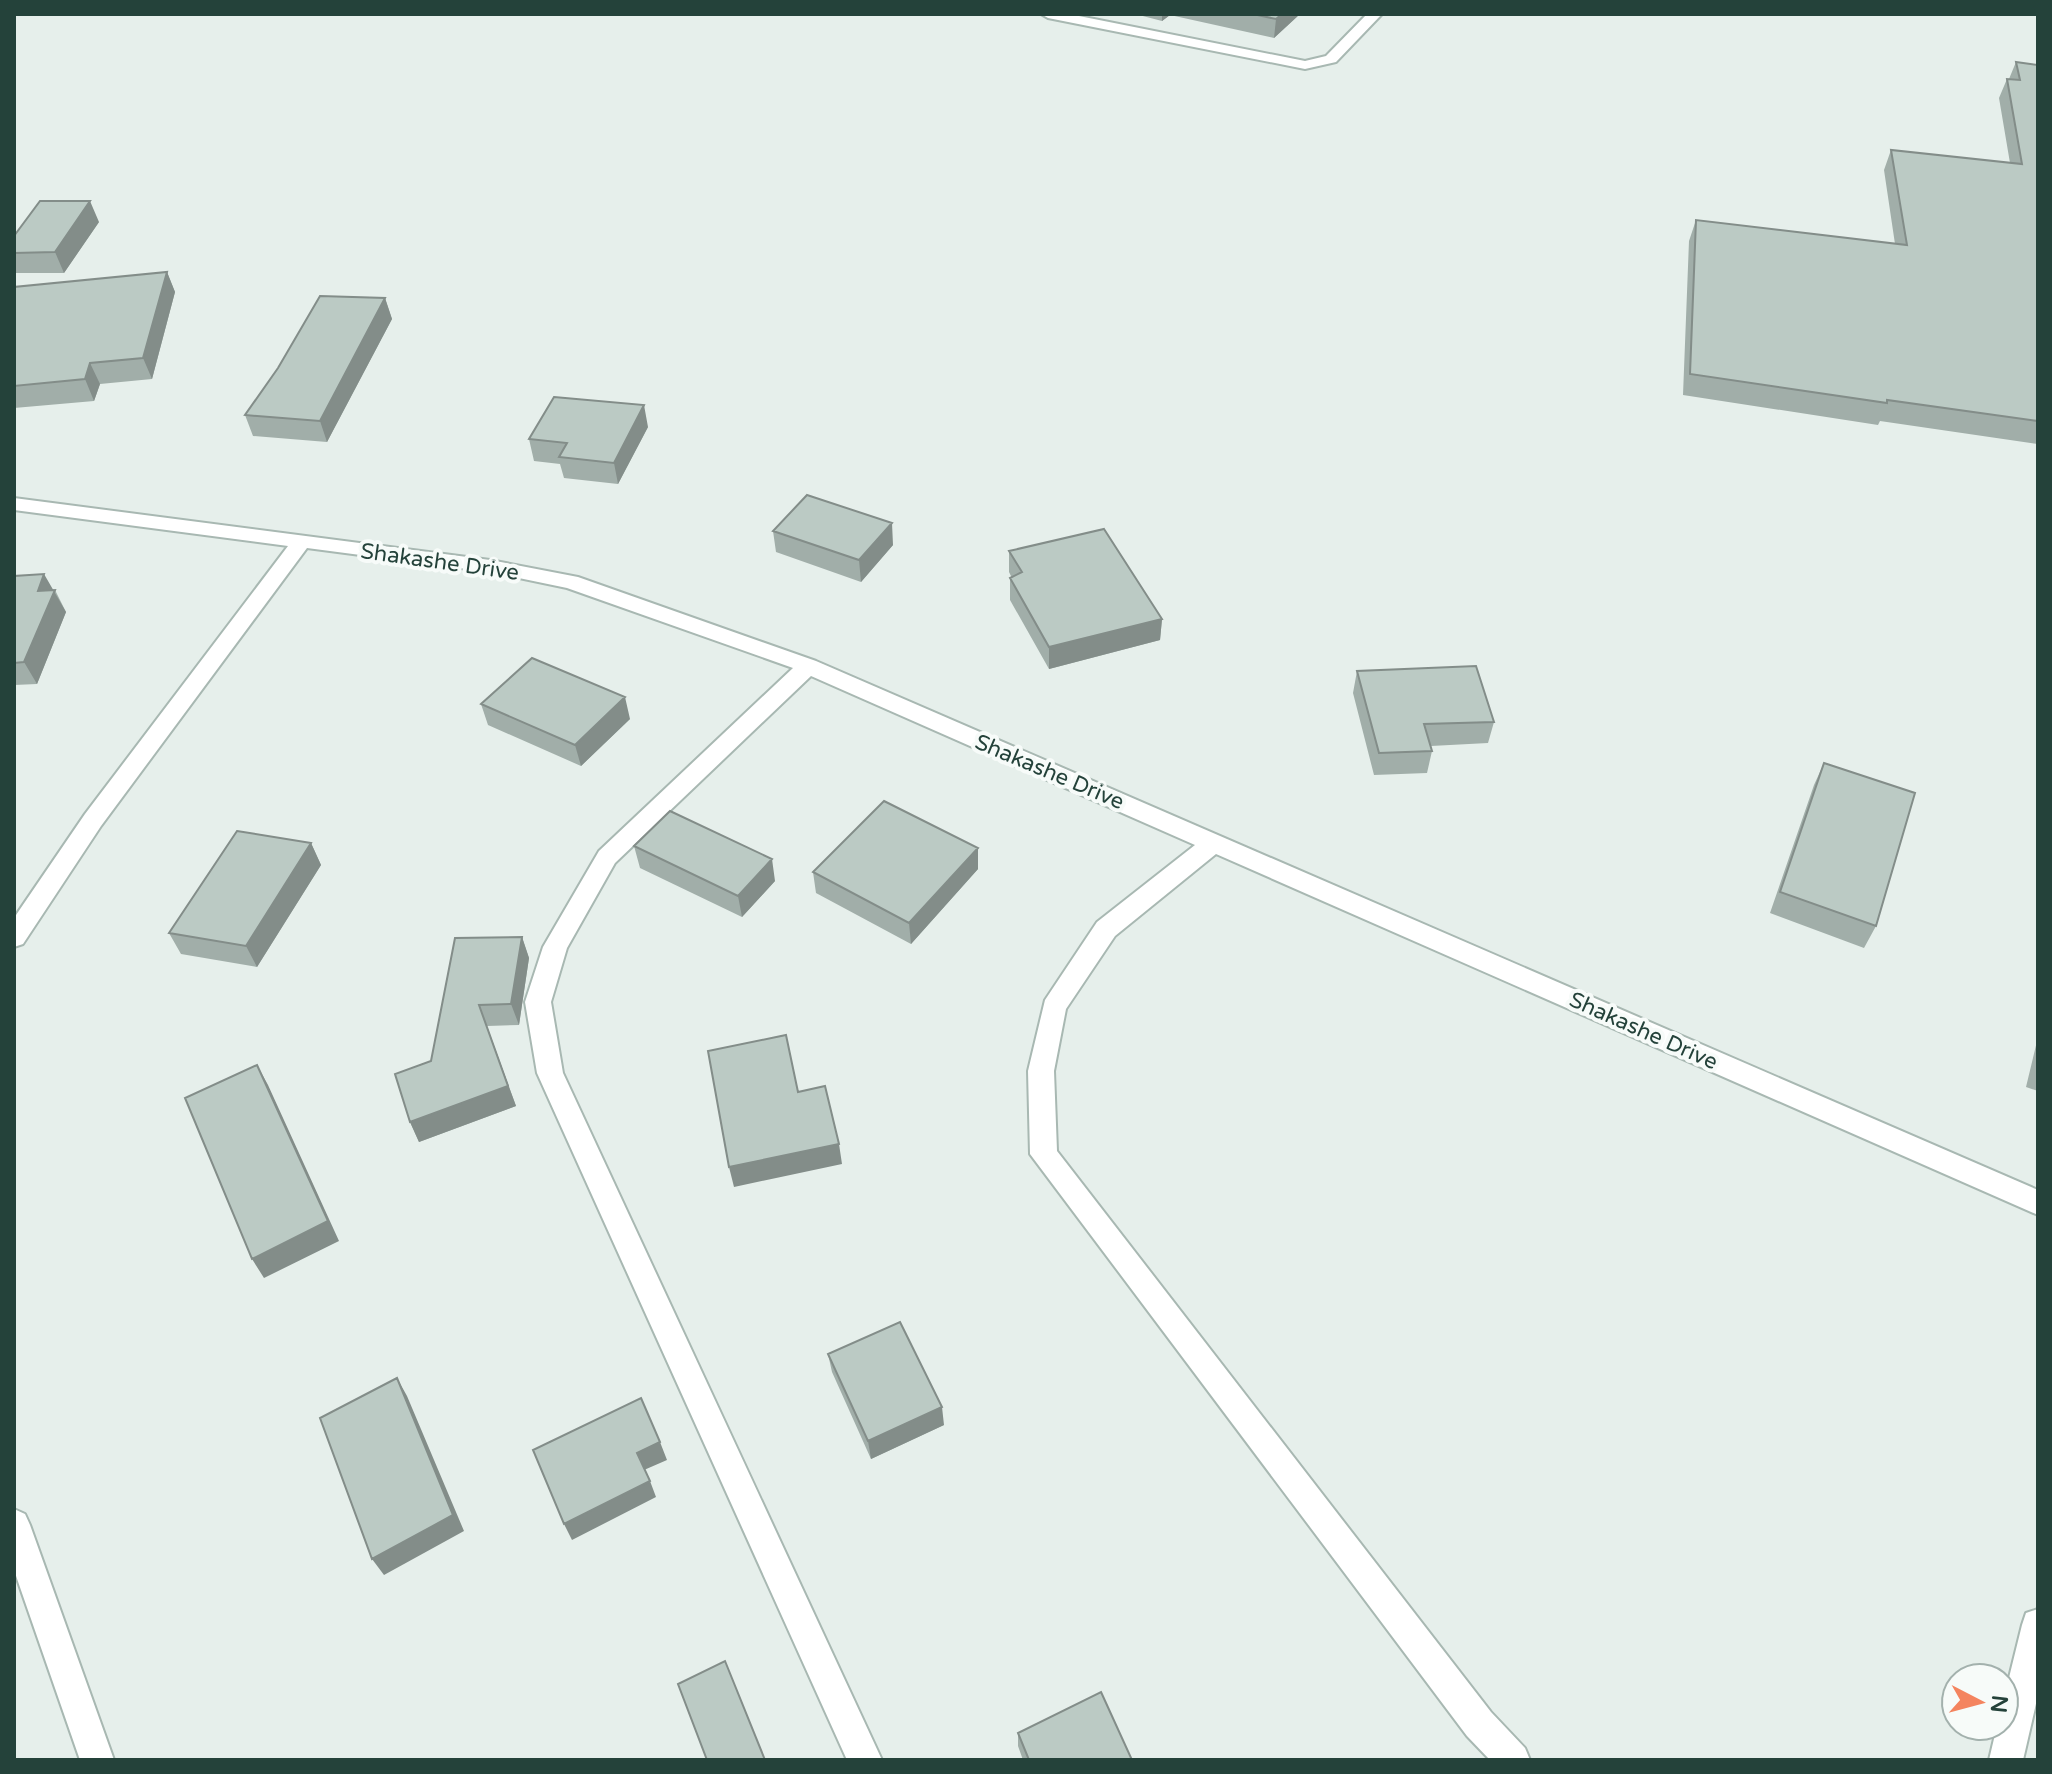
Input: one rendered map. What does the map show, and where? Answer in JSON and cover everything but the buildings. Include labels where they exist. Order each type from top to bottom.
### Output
[{"type":"street","points":[[1048,14],[1305,65],[1331,59],[1375,14]]},
{"type":"street","name":"Shakashe Drive","points":[[14,504],[490,566],[571,582],[808,666],[2038,1203]]},
{"type":"street","points":[[14,937],[93,820],[301,542]]},
{"type":"street","points":[[808,666],[607,857],[555,947],[538,1002],[550,1073],[865,1760]]},
{"type":"street","points":[[1215,842],[1106,929],[1054,1007],[1041,1071],[1044,1154],[1479,1724],[1513,1760]]},
{"type":"street","points":[[14,1525],[97,1760]]},
{"type":"street","points":[[2006,1760],[2038,1625]]}]
